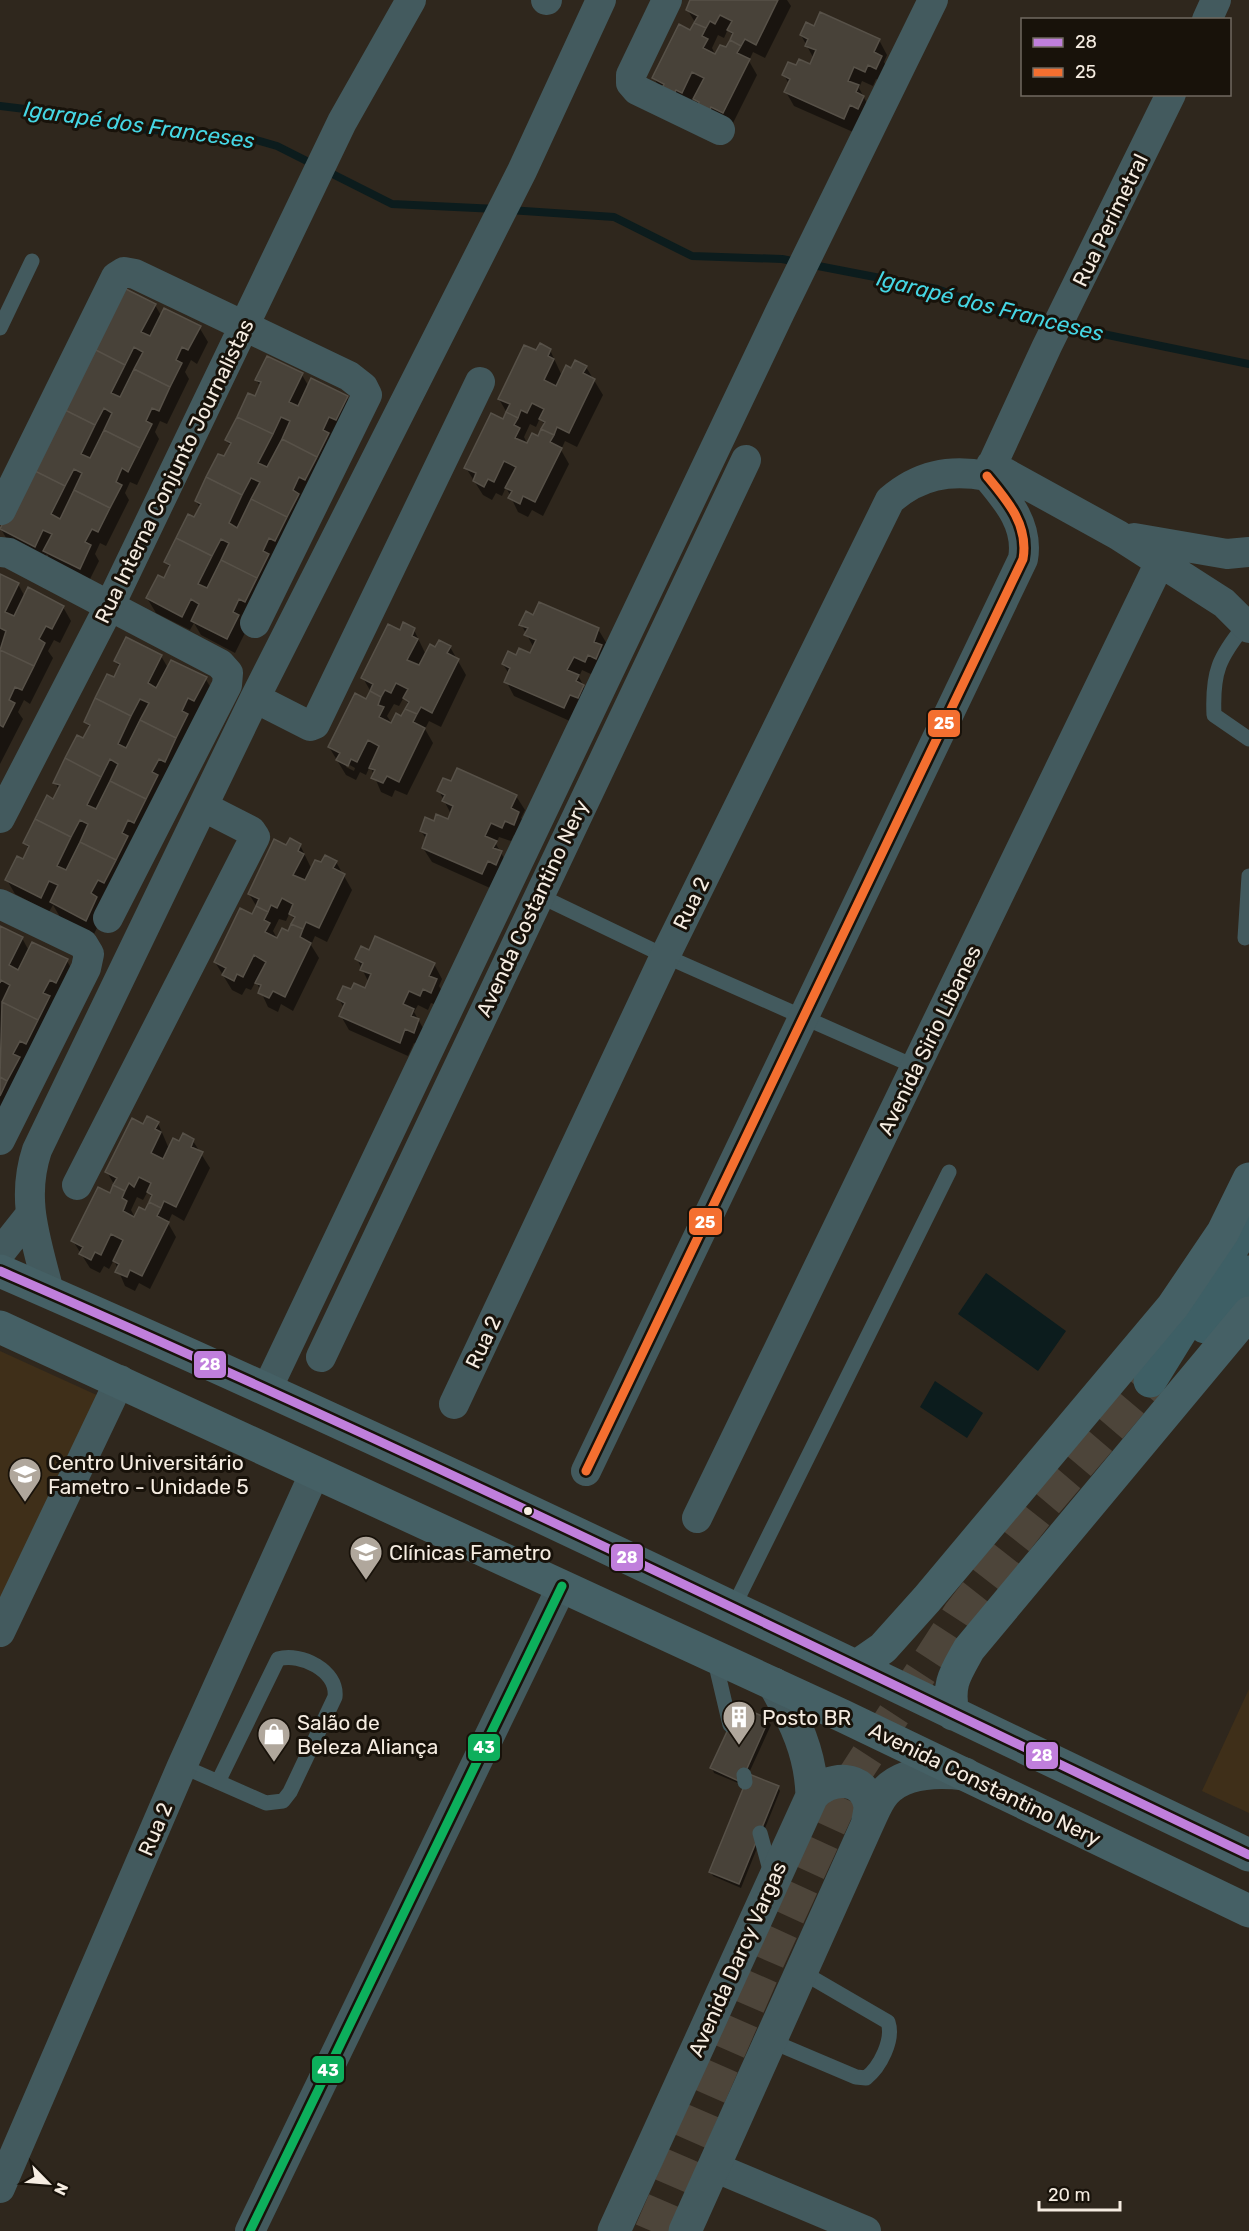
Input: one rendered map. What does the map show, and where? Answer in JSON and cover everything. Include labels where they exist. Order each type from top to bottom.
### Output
[{"type":"highway","points":[[857,1666],[883,1648],[927,1599],[1173,1306],[1223,1232],[1249,1179]]},
{"type":"highway","points":[[0,1271],[267,1389],[857,1666],[1249,1855]]},
{"type":"highway","points":[[953,1714],[949,1694],[957,1671],[969,1649],[1249,1313]]},
{"type":"highway","name":"Avenida Constantino Nery","points":[[0,1327],[120,1380],[774,1684],[1249,1911]]},
{"type":"main road","points":[[1249,1221],[1150,1381],[1204,1328],[1249,1272]]},
{"type":"street","name":"Rua Interna Conjunto Journalistas","points":[[0,818],[110,605],[342,122],[411,0]]},
{"type":"street","points":[[49,1292],[30,1215],[28,1184],[37,1150],[255,698],[522,171],[601,0]]},
{"type":"street","points":[[667,0],[631,75],[631,83],[637,90],[720,130]]},
{"type":"street","points":[[267,1389],[780,312],[933,0]]},
{"type":"street","points":[[1208,18],[1216,0]]},
{"type":"street","name":"Rua Perimetral","points":[[989,470],[1047,345],[1169,96]]},
{"type":"street","points":[[0,510],[116,277],[124,272],[135,274],[349,376],[363,387],[367,395],[255,622]]},
{"type":"street","points":[[255,698],[310,726],[315,724],[480,382]]},
{"type":"street","name":"Avenda Costantino Nery","points":[[321,1357],[746,460]]},
{"type":"street","points":[[989,470],[1118,535],[1224,603],[1247,626]]},
{"type":"street","points":[[586,1471],[1023,559],[1026,545],[1023,528],[989,470]]},
{"type":"street","name":"Rua 2","points":[[454,1404],[665,956],[890,500],[905,487],[927,477],[953,471],[989,470]]},
{"type":"street","points":[[1118,535],[1227,554],[1249,552]]},
{"type":"street","points":[[0,552],[9,553],[110,605],[220,664],[228,673],[226,685],[108,918]]},
{"type":"street","name":"Avenida Sirio Libanes","points":[[698,1518],[1160,562]]},
{"type":"street","points":[[77,1185],[255,837],[251,831],[204,807]]},
{"type":"street","points":[[0,904],[83,944],[89,954],[86,968],[0,1140]]},
{"type":"street","points":[[0,1253],[30,1215]]},
{"type":"street","points":[[0,1632],[120,1380]]},
{"type":"street","name":"Rua 2","points":[[0,2188],[182,1766],[315,1472]]},
{"type":"street","points":[[250,2231],[562,1586]]},
{"type":"street","points":[[774,1684],[798,1727],[809,1758],[812,1796]]},
{"type":"street","points":[[685,2231],[867,1825],[884,1792],[906,1778],[944,1772],[965,1774]]},
{"type":"street","points":[[812,1796],[820,1786],[832,1781],[845,1781],[857,1786],[866,1795],[870,1808],[867,1825]]},
{"type":"street","name":"Avenida Darcy Vargas","points":[[614,2231],[772,1879],[812,1796]]},
{"type":"street","points":[[714,2167],[866,2231]]},
{"type":"lane","points":[[0,328],[32,261]]},
{"type":"lane","points":[[1247,626],[1224,652],[1212,687],[1214,715],[1249,739]]},
{"type":"lane","points":[[1245,938],[1249,876]]},
{"type":"lane","points":[[538,895],[665,956],[916,1067]]},
{"type":"lane","points":[[733,1608],[949,1172]]},
{"type":"lane","points":[[182,1766],[218,1782],[266,1803],[283,1801],[290,1792],[335,1698],[336,1688],[332,1678],[299,1659],[289,1656],[278,1659],[218,1782]]},
{"type":"lane","points":[[714,1657],[730,1725]]},
{"type":"lane","points":[[760,1833],[772,1879]]},
{"type":"lane","points":[[771,2041],[856,2077],[866,2078],[872,2073],[888,2044],[891,2031],[888,2022],[802,1972]]},
{"type":"shaded area","points":[[986,1273],[1066,1331],[1038,1371],[958,1314]]},
{"type":"shaded area","name":"Centro Universitário Fametro - Unidade 5","points":[[0,1351],[101,1397],[0,1609]]},
{"type":"shaded area","points":[[935,1381],[983,1413],[967,1438],[920,1407]]},
{"type":"shaded area","points":[[1249,1689],[1249,1813],[1202,1791]]},
{"type":"building","points":[[690,0],[778,0],[756,45],[745,39],[741,46],[730,40],[733,33],[727,30],[732,21],[720,15],[715,24],[710,21],[706,28],[694,23],[698,16],[686,10]]},
{"type":"building","points":[[820,12],[880,39],[874,52],[882,56],[876,69],[868,65],[865,72],[854,67],[848,81],[859,85],[856,92],[864,96],[858,109],[850,105],[844,119],[784,92],[790,79],[782,75],[788,62],[796,65],[799,59],[810,64],[816,50],[805,46],[808,39],[800,35],[806,22],[814,26]]},
{"type":"building","points":[[694,23],[706,28],[702,36],[708,39],[703,48],[715,54],[720,45],[726,47],[730,40],[741,46],[737,53],[750,59],[723,113],[711,107],[708,115],[696,109],[699,102],[693,99],[704,78],[692,72],[682,93],[676,90],[672,97],[660,92],[664,84],[652,78],[679,24],[690,30]]},
{"type":"building","points":[[120,286],[156,304],[141,332],[150,336],[164,308],[201,326],[188,350],[182,347],[176,360],[182,363],[170,387],[134,369],[143,352],[134,347],[125,365],[90,347]]},
{"type":"building","points":[[540,343],[551,349],[548,356],[554,359],[544,380],[556,386],[566,365],[571,368],[575,360],[587,366],[583,373],[595,379],[569,433],[557,427],[554,435],[541,429],[545,422],[539,419],[544,409],[532,403],[527,413],[521,410],[518,418],[506,412],[510,404],[498,399],[524,345],[536,350]]},
{"type":"building","points":[[90,347],[125,365],[111,393],[120,397],[134,369],[170,387],[159,411],[152,408],[146,421],[152,424],[140,448],[104,430],[112,413],[104,408],[95,425],[59,407]]},
{"type":"building","points":[[267,356],[303,373],[289,402],[298,406],[311,378],[348,396],[336,420],[329,417],[323,430],[329,433],[317,457],[282,439],[290,421],[281,417],[273,434],[237,417],[248,393],[255,396],[261,382],[255,380]]},
{"type":"building","points":[[59,407],[95,425],[81,454],[90,458],[104,430],[140,448],[128,472],[122,468],[116,482],[122,485],[110,508],[74,490],[82,473],[74,469],[65,486],[29,468]]},
{"type":"building","points":[[506,412],[518,418],[514,425],[520,428],[515,438],[527,443],[532,433],[538,436],[541,429],[554,435],[550,442],[562,448],[535,502],[523,496],[520,504],[508,498],[512,491],[505,488],[516,467],[504,461],[494,482],[488,479],[484,487],[473,481],[476,473],[464,468],[491,413],[503,419]]},
{"type":"building","points":[[237,417],[273,434],[258,463],[267,467],[282,439],[317,457],[305,480],[299,477],[293,490],[299,494],[287,517],[251,499],[260,482],[251,478],[242,495],[206,477],[218,454],[224,456],[231,443],[225,440]]},
{"type":"building","points":[[29,468],[65,486],[51,514],[60,519],[74,490],[110,508],[98,532],[92,529],[85,542],[91,545],[80,569],[43,551],[52,534],[43,530],[35,547],[0,529]]},
{"type":"building","points":[[206,477],[242,495],[229,523],[237,528],[251,499],[287,517],[275,541],[269,538],[263,551],[269,554],[257,578],[221,560],[229,543],[221,539],[212,556],[176,538],[188,514],[194,517],[201,504],[195,501]]},
{"type":"building","points":[[176,538],[212,556],[198,584],[207,588],[221,560],[257,578],[245,602],[239,599],[233,612],[239,615],[227,639],[191,621],[199,604],[191,599],[182,617],[146,598],[158,575],[164,578],[170,565],[164,562]]},
{"type":"building","points":[[0,574],[19,583],[5,612],[14,616],[28,587],[64,606],[52,629],[46,626],[39,639],[45,643],[34,666],[0,650],[6,631],[0,628]]},
{"type":"building","points":[[539,602],[599,628],[594,642],[602,645],[596,659],[588,655],[585,662],[574,657],[567,670],[579,675],[576,681],[584,685],[578,698],[570,695],[564,708],[504,682],[510,668],[502,664],[508,651],[516,655],[519,648],[530,653],[536,640],[524,635],[528,628],[519,625],[526,611],[533,615]]},
{"type":"building","points":[[403,622],[415,628],[412,636],[418,639],[407,660],[419,665],[430,644],[435,647],[439,640],[451,646],[447,653],[459,659],[432,713],[421,707],[417,714],[405,709],[409,702],[403,698],[408,689],[396,683],[391,693],[385,690],[381,697],[370,691],[373,684],[361,678],[388,624],[400,630]]},
{"type":"building","points":[[126,637],[162,655],[148,683],[156,688],[171,660],[207,677],[194,701],[188,698],[182,711],[188,714],[176,738],[140,720],[149,703],[140,699],[131,716],[95,698],[107,674],[114,677],[120,664],[114,661]]},
{"type":"building","points":[[0,650],[34,666],[22,690],[15,687],[9,700],[15,703],[3,727],[0,725]]},
{"type":"building","points":[[370,691],[381,697],[378,705],[384,707],[379,717],[391,723],[396,713],[401,716],[405,709],[417,714],[413,722],[425,728],[399,782],[387,776],[383,783],[371,778],[375,770],[369,768],[379,746],[368,740],[357,762],[351,759],[348,766],[336,760],[340,753],[328,747],[355,693],[366,699]]},
{"type":"building","points":[[95,698],[131,716],[118,744],[126,748],[140,720],[176,738],[165,762],[159,759],[152,772],[158,775],[146,799],[110,781],[118,764],[110,759],[101,777],[65,758],[77,735],[83,738],[90,725],[84,722]]},
{"type":"building","points":[[65,758],[101,777],[87,805],[96,809],[110,781],[146,799],[134,823],[128,820],[122,833],[128,836],[116,860],[80,842],[88,824],[80,820],[71,837],[35,819],[47,795],[53,799],[60,785],[53,783]]},
{"type":"building","points":[[457,768],[517,795],[511,808],[519,812],[514,825],[505,821],[502,828],[491,823],[485,836],[497,841],[493,848],[502,851],[496,865],[488,861],[482,874],[422,848],[427,834],[420,831],[425,817],[434,821],[436,814],[448,819],[453,806],[442,801],[445,795],[437,791],[443,778],[451,781]]},
{"type":"building","points":[[35,819],[71,837],[57,866],[66,870],[80,842],[116,860],[104,883],[98,880],[91,893],[97,897],[86,921],[50,902],[58,885],[49,881],[41,898],[5,880],[17,856],[23,859],[29,846],[23,843]]},
{"type":"building","points":[[290,838],[301,844],[298,851],[304,854],[293,875],[305,880],[315,860],[321,862],[325,855],[337,861],[333,868],[345,874],[319,928],[306,922],[303,929],[291,924],[295,917],[289,914],[293,904],[282,898],[277,908],[271,905],[268,912],[256,906],[259,899],[248,894],[274,839],[286,845]]},
{"type":"building","points":[[256,906],[268,912],[264,920],[270,923],[265,932],[277,938],[282,928],[288,931],[291,924],[303,929],[300,937],[311,943],[285,997],[273,991],[269,998],[258,993],[261,985],[255,983],[266,962],[254,955],[243,977],[237,974],[234,981],[222,975],[226,968],[214,962],[240,908],[252,914]]},
{"type":"building","points":[[0,926],[23,937],[9,965],[18,970],[32,942],[68,959],[56,983],[50,980],[43,993],[50,996],[38,1020],[2,1002],[10,985],[1,980],[0,983]]},
{"type":"building","points":[[375,936],[435,963],[429,976],[437,979],[431,993],[423,989],[420,996],[409,991],[403,1004],[414,1009],[411,1016],[419,1019],[414,1033],[405,1029],[400,1043],[339,1016],[345,1003],[337,999],[343,986],[351,989],[354,983],[365,988],[371,974],[360,970],[363,963],[355,959],[361,946],[369,950]]},
{"type":"building","points":[[2,1002],[38,1020],[26,1044],[20,1041],[13,1054],[20,1057],[7,1081],[0,1077]]},
{"type":"building","points":[[0,1077],[7,1081],[0,1096]]},
{"type":"building","points":[[147,1116],[159,1122],[155,1129],[161,1132],[151,1153],[163,1159],[173,1138],[179,1141],[183,1133],[194,1139],[191,1147],[203,1152],[176,1207],[164,1201],[161,1208],[149,1202],[152,1195],[147,1192],[151,1183],[139,1177],[134,1187],[129,1183],[125,1191],[113,1185],[117,1178],[105,1172],[132,1118],[143,1124]]},
{"type":"building","points":[[113,1185],[125,1191],[122,1198],[127,1201],[123,1211],[134,1217],[139,1207],[145,1210],[149,1202],[161,1208],[157,1216],[169,1222],[142,1276],[130,1270],[127,1277],[115,1272],[119,1264],[113,1261],[123,1240],[111,1234],[101,1255],[95,1252],[91,1260],[79,1254],[83,1247],[71,1241],[98,1187],[110,1193]]},
{"type":"building","name":"Posto BR","points":[[739,1706],[769,1719],[741,1782],[710,1768]]},
{"type":"building","name":"Posto BR","points":[[749,1774],[779,1786],[739,1884],[709,1872]]},
{"type":"waterway","name":"Igarapé dos Franceses","points":[[0,106],[50,112],[134,129],[239,135],[277,146],[392,204],[497,209]]},
{"type":"waterway","name":"Igarapé dos Franceses","points":[[509,210],[614,217],[692,256],[782,259],[937,289],[1006,314],[1052,323]]},
{"type":"waterway","name":"Igarapé dos Franceses","points":[[1064,326],[1249,364]]},
{"type":"tunnel","points":[[651,2231],[768,1961],[850,1782],[959,1614],[1041,1509],[1150,1381]]},
{"type":"transit line","name":"25","points":[[586,1471],[1023,559],[1023,535],[1020,524],[1009,504],[987,476]]},
{"type":"transit line","name":"28","points":[[0,1271],[471,1484],[1249,1855]]},
{"type":"transit line","name":"43","points":[[250,2231],[562,1586]]},
{"type":"place","name":"Centro Universitário Fametro - Unidade 5","points":[[25,1503]]},
{"type":"place","name":"Clínicas Fametro","points":[[366,1581]]},
{"type":"place","name":"Posto BR","points":[[739,1746]]},
{"type":"place","name":"Salão de Beleza Aliança","points":[[274,1763]]}]
